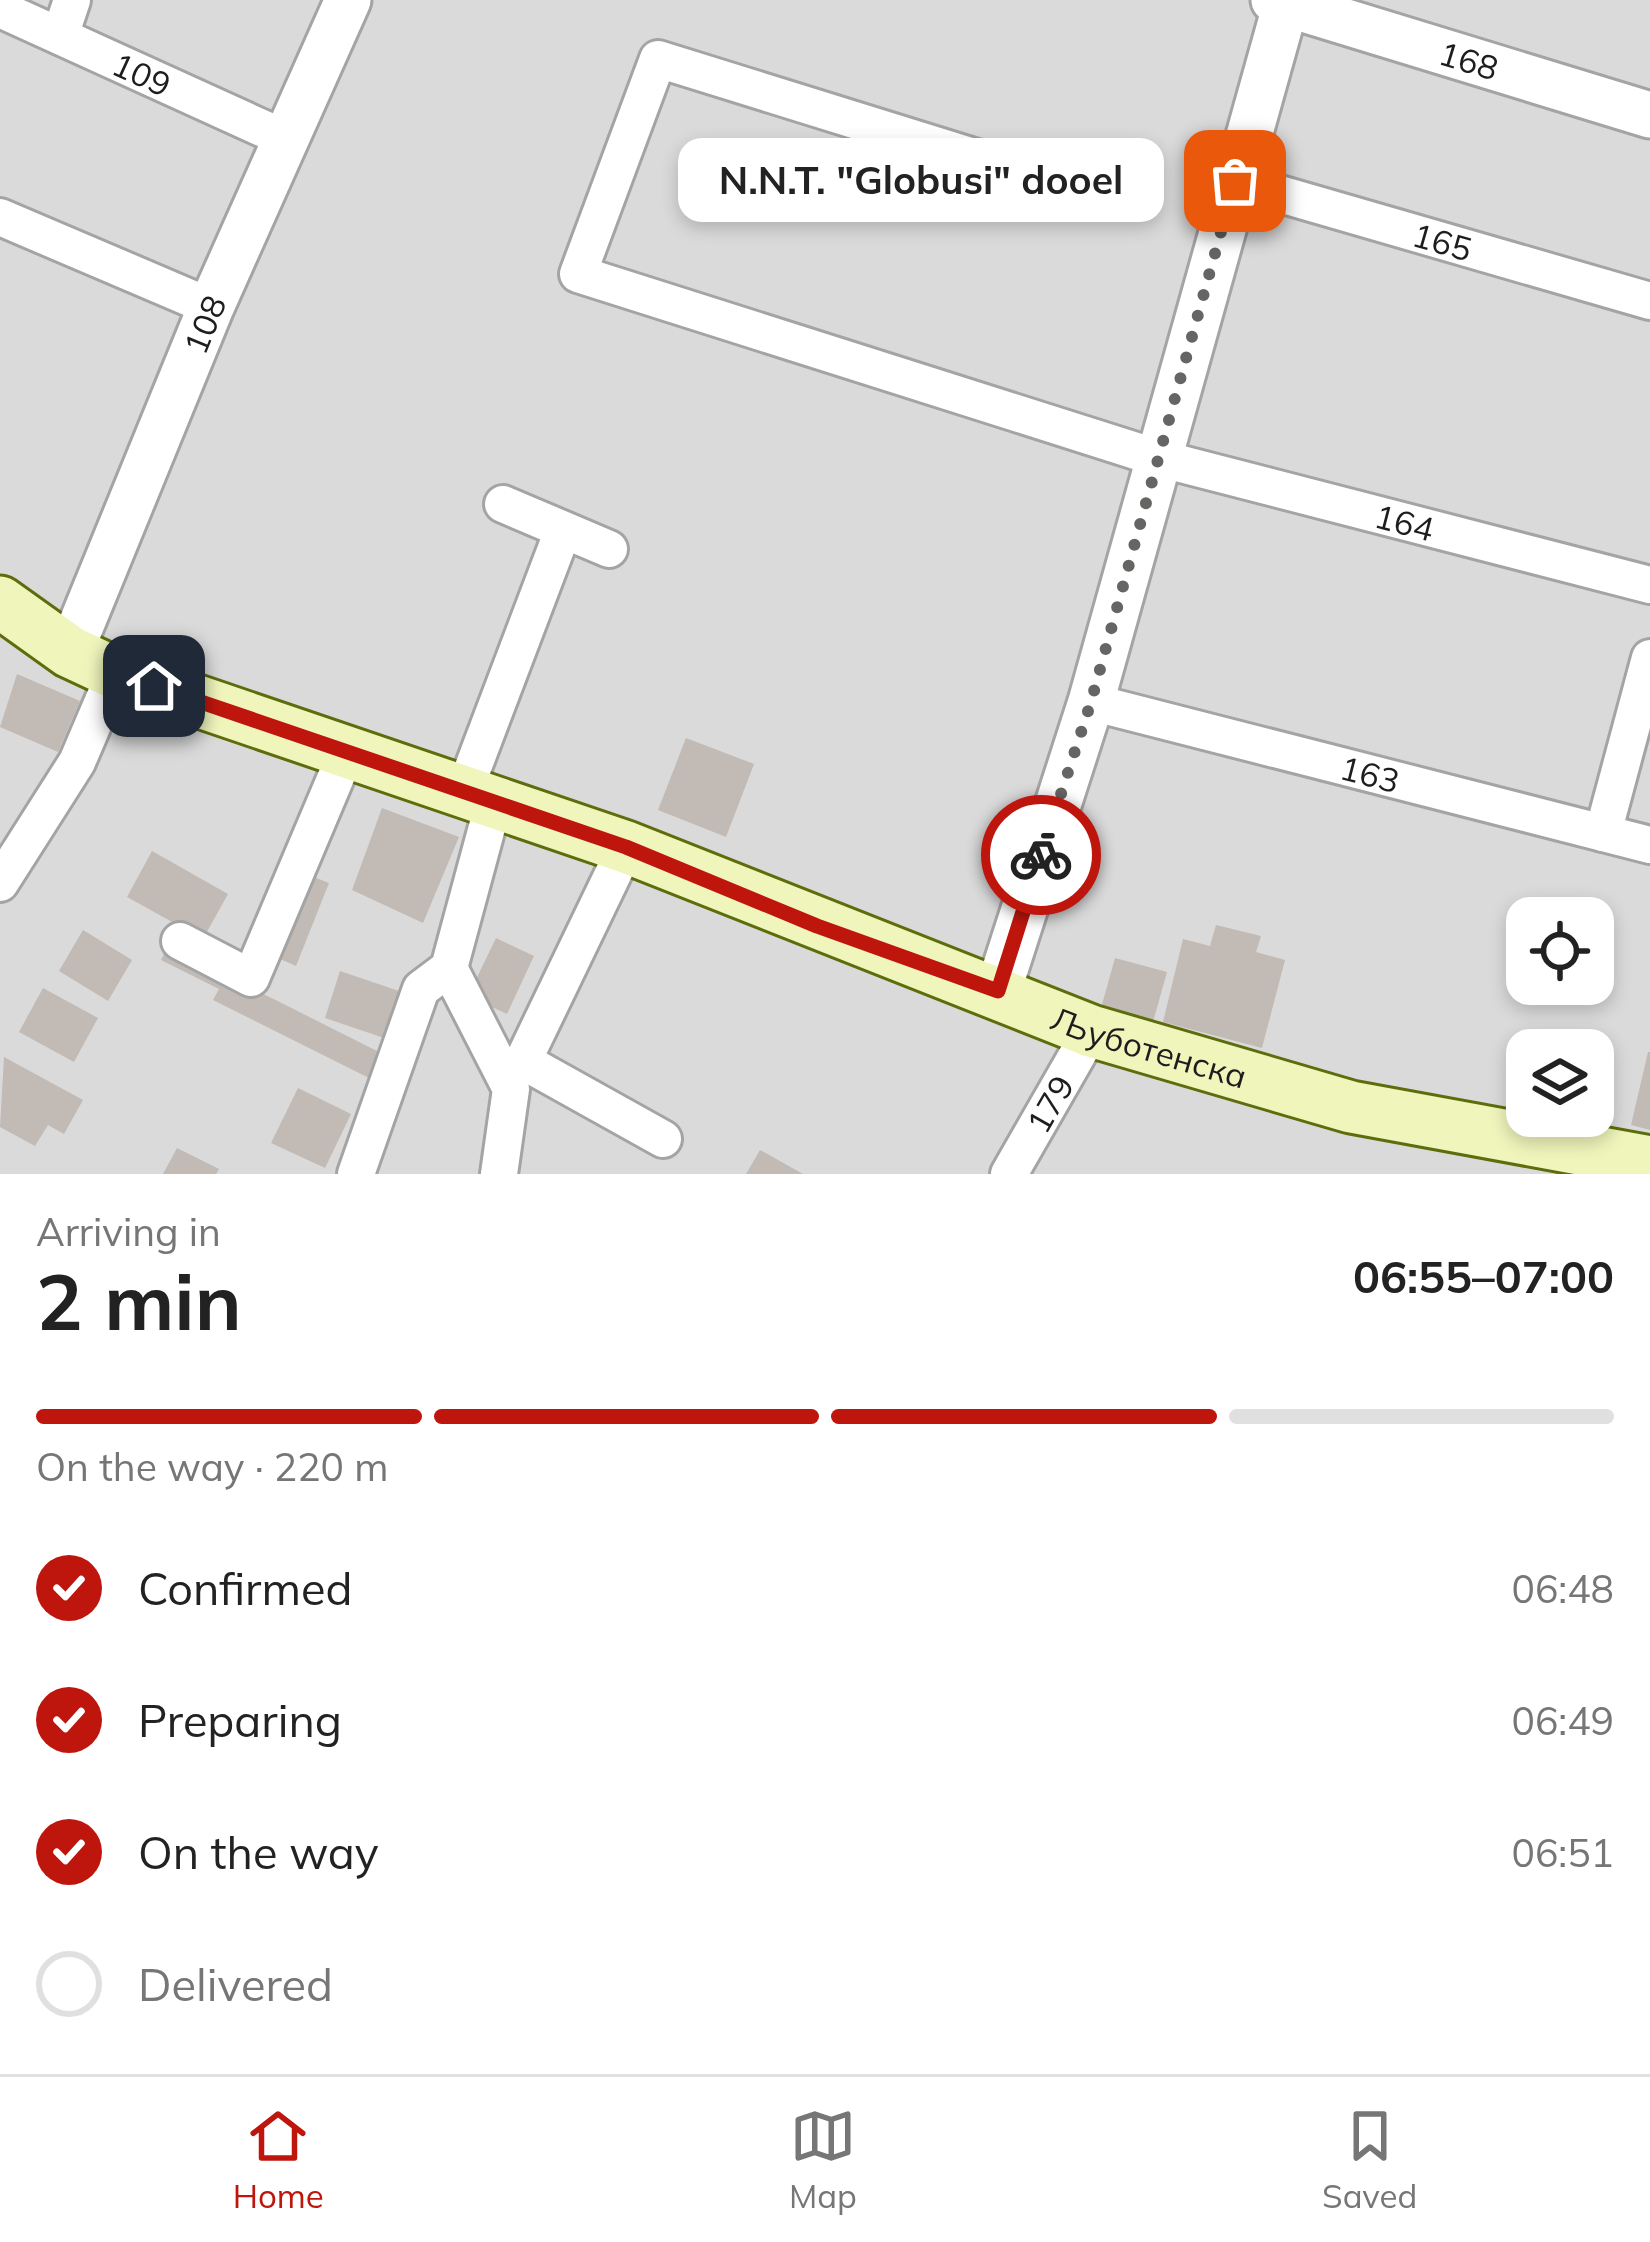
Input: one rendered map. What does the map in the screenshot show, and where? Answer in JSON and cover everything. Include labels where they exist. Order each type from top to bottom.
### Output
[{"type":"main road","name":"Љуботенска","points":[[0,602],[93,663],[626,847],[1091,1031],[1351,1107],[1650,1162]]},
{"type":"street","points":[[60,36],[72,0]]},
{"type":"street","name":"108","points":[[93,663],[211,307],[348,0]]},
{"type":"street","points":[[998,991],[1091,702],[1283,1]]},
{"type":"street","name":"168","points":[[1283,1],[1650,115]]},
{"type":"street","name":"109","points":[[0,9],[286,140]]},
{"type":"street","name":"164","points":[[1070,187],[658,59],[578,274],[1159,458],[1650,585]]},
{"type":"street","name":"165","points":[[1235,181],[1650,302]]},
{"type":"street","points":[[0,217],[211,307]]},
{"type":"street","points":[[503,504],[562,533],[609,549]]},
{"type":"street","points":[[500,1174],[511,1089],[449,968],[478,799],[562,533]]},
{"type":"street","points":[[1603,833],[1650,658]]},
{"type":"street","points":[[0,883],[77,762],[93,663]]},
{"type":"street","name":"163","points":[[1091,702],[1650,845]]},
{"type":"street","points":[[179,941],[251,978],[346,751]]},
{"type":"street","points":[[626,847],[523,1060],[663,1139]]},
{"type":"street","points":[[356,1174],[421,989],[449,968]]},
{"type":"street","name":"179","points":[[1009,1174],[1091,1031]]},
{"type":"shaded area","points":[[0,0],[1650,0],[1650,1174],[0,1174]]},
{"type":"building","points":[[17,674],[80,701],[58,752],[0,727]]},
{"type":"building","points":[[686,738],[754,764],[726,837],[658,810]]},
{"type":"building","points":[[382,808],[459,837],[423,923],[352,890]]},
{"type":"building","points":[[152,851],[228,894],[203,939],[127,897]]},
{"type":"building","points":[[306,874],[329,883],[296,966],[273,956]]},
{"type":"building","points":[[1216,925],[1261,936],[1256,952],[1285,960],[1262,1048],[1163,1022],[1183,939],[1210,946]]},
{"type":"building","points":[[83,930],[132,960],[108,1001],[59,971]]},
{"type":"building","points":[[496,938],[534,956],[507,1014],[468,996]]},
{"type":"building","points":[[168,946],[387,1056],[375,1081],[213,1000],[219,989],[161,960]]},
{"type":"building","points":[[1115,958],[1167,972],[1153,1022],[1101,1008]]},
{"type":"building","points":[[340,971],[399,991],[384,1038],[325,1018]]},
{"type":"building","points":[[43,988],[98,1018],[74,1062],[19,1032]]},
{"type":"building","points":[[1650,1052],[1650,1130],[1631,1125]]},
{"type":"building","points":[[4,1057],[83,1100],[64,1134],[48,1125],[35,1146],[0,1127]]},
{"type":"building","points":[[298,1088],[351,1114],[325,1168],[271,1143]]},
{"type":"building","points":[[177,1148],[219,1169],[216,1174],[163,1174]]},
{"type":"building","points":[[760,1150],[803,1174],[746,1174]]},
{"type":"way so far","points":[[1041,855],[1091,702],[1235,181]]},
{"type":"place","name":"N.N.T. \"Globusi\" dooel","points":[[1235,181]]},
{"type":"route","points":[[154,686],[626,847],[817,926],[998,991],[1041,855]]}]
